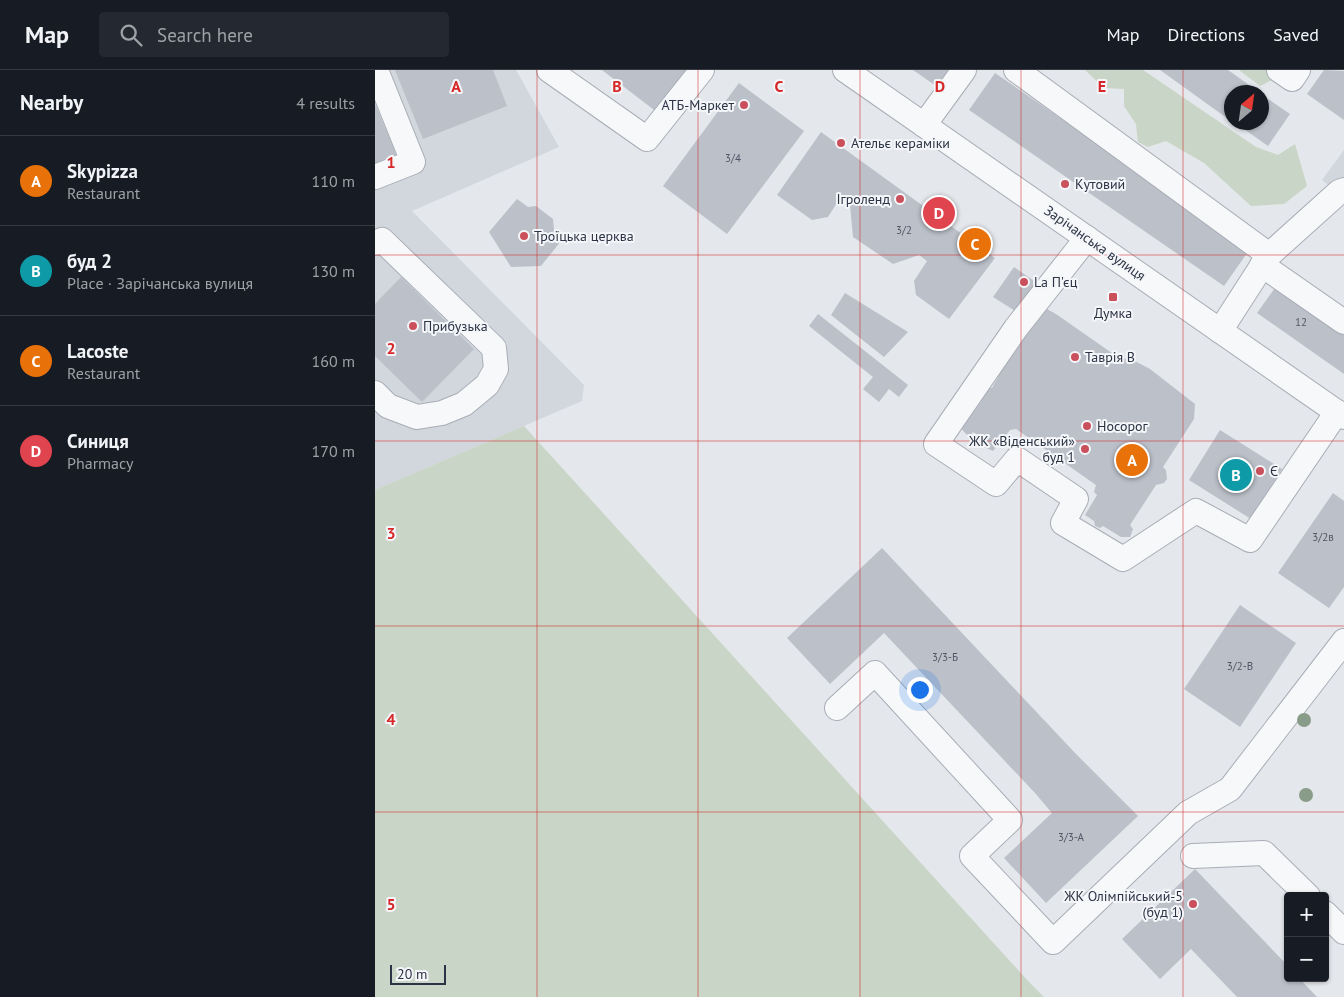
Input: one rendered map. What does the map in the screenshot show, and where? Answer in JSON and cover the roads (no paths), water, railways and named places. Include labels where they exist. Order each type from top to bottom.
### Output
[{"type":"street","points":[[375,178],[413,162],[376,70]]},
{"type":"street","points":[[549,70],[647,139],[702,70]]},
{"type":"street","name":"Зарічанська вулиця","points":[[845,70],[1340,414]]},
{"type":"street","points":[[924,125],[964,70]]},
{"type":"street","points":[[1016,70],[1266,260],[1344,322]]},
{"type":"street","points":[[1279,70],[1292,79],[1299,70]]},
{"type":"street","points":[[1220,331],[1266,260],[1339,192],[1344,190]]},
{"type":"street","points":[[1087,238],[1016,328],[936,444],[996,484],[1017,459],[1076,499],[1063,523],[1123,559],[1196,511],[1250,540],[1340,414]]},
{"type":"street","points":[[375,243],[382,240],[494,348],[496,369],[487,385],[464,404],[442,413],[417,417],[388,406],[375,393]]},
{"type":"street","points":[[837,708],[875,673],[1010,820],[972,856],[1053,942],[1189,813],[1230,789],[1344,641]]},
{"type":"street","points":[[1193,856],[1265,853],[1304,892]]},
{"type":"street","points":[[1329,917],[1344,932]]},
{"type":"place","name":"АТБ-Маркет","points":[[744,105]]},
{"type":"place","name":"Ательє кераміки","points":[[841,143]]},
{"type":"place","name":"Кутовий","points":[[1065,184]]},
{"type":"place","name":"Ігроленд","points":[[900,199]]},
{"type":"place","name":"Синиця","points":[[939,213]]},
{"type":"place","name":"Троїцька церква","points":[[524,236]]},
{"type":"place","name":"Lacoste","points":[[975,244]]},
{"type":"place","name":"La П'єц","points":[[1024,282]]},
{"type":"place","name":"Думка","points":[[1113,297]]},
{"type":"place","name":"Прибузька","points":[[413,326]]},
{"type":"place","name":"Таврія В","points":[[1075,357]]},
{"type":"place","name":"Носорог","points":[[1087,426]]},
{"type":"place","name":"ЖК «Віденський» буд 1","points":[[1085,449]]},
{"type":"place","name":"Skypizza","points":[[1132,460]]},
{"type":"place","name":"Є","points":[[1260,471]]},
{"type":"place","name":"буд 2","points":[[1236,475]]},
{"type":"place","name":"ЖК Олімпійський-5 (буд 1)","points":[[1193,904]]}]
